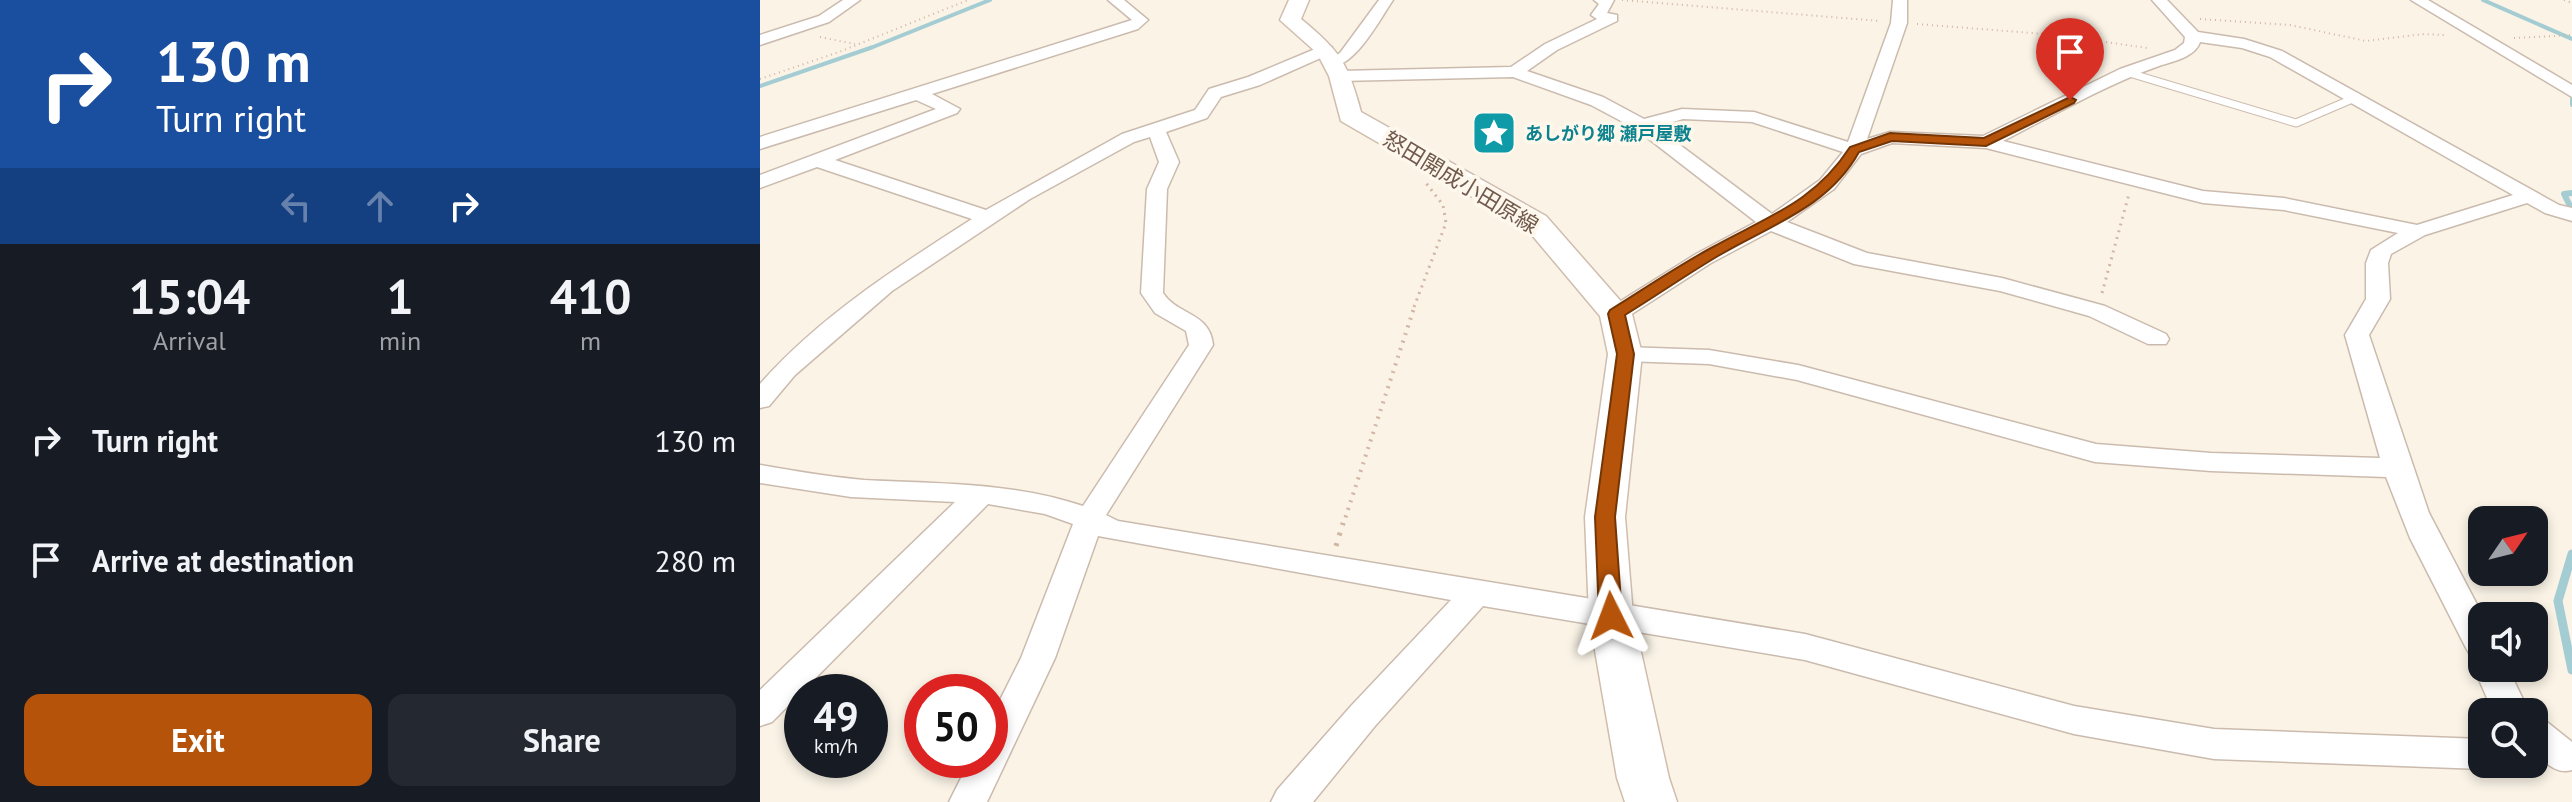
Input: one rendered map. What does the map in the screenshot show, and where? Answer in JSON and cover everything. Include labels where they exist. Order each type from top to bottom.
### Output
[{"type":"main road","points":[[1299,0],[1290,20],[1333,63]]},
{"type":"main road","name":"怒田開成小田原線","points":[[1333,63],[1350,116],[1536,222],[1616,314],[1625,354],[1605,517],[1611,616],[1643,778],[1651,802]]},
{"type":"street","points":[[760,40],[824,19],[853,0]]},
{"type":"street","points":[[760,143],[1133,26],[1141,20],[1115,0]]},
{"type":"street","points":[[760,400],[786,370],[884,286],[1023,195],[1128,138],[1201,114],[1215,93],[1333,63],[1346,56],[1386,0]]},
{"type":"street","points":[[1515,72],[1551,47],[1612,18],[1598,15],[1608,1],[1601,0]]},
{"type":"street","points":[[1616,314],[1714,252],[1771,223],[1822,191],[1844,167],[1854,150],[1899,23],[1900,0]]},
{"type":"street","points":[[2159,0],[2193,36],[2244,44],[2276,54],[2552,209],[2572,215]]},
{"type":"street","points":[[2418,0],[2572,92]]},
{"type":"street","points":[[1986,142],[2126,72],[2181,53],[2192,45],[2193,36]]},
{"type":"street","points":[[1333,63],[1515,72],[1597,101],[1642,125],[1771,223],[1862,259],[2002,285],[2097,311],[2157,339]]},
{"type":"street","points":[[760,182],[951,109],[915,93]]},
{"type":"street","points":[[1642,125],[1682,114],[1754,117],[1854,150],[1890,137],[1986,142],[2203,197],[2284,204],[2418,231]]},
{"type":"street","points":[[1008,720],[1038,658],[1090,518],[1201,345],[1200,330],[1195,324],[1161,307],[1152,293],[1157,189],[1169,162],[1155,128]]},
{"type":"street","points":[[816,160],[989,218]]},
{"type":"street","points":[[2468,615],[2425,539],[2396,468],[2357,335],[2378,299],[2377,263],[2382,250],[2418,231],[2530,196]]},
{"type":"street","points":[[1625,354],[1709,357],[1798,373],[2095,453],[2211,462],[2396,468]]},
{"type":"street","points":[[760,474],[864,489],[982,493],[1037,499],[1090,518],[1112,530],[1805,647],[2074,720],[2214,744],[2468,753]]},
{"type":"street","points":[[760,712],[982,493]]},
{"type":"street","points":[[1290,802],[1363,716],[1477,592]]},
{"type":"street","points":[[968,802],[980,778]]},
{"type":"lane","points":[[2126,72],[2296,123],[2357,97]]},
{"type":"path","points":[[760,79],[839,52],[968,0]]},
{"type":"path","points":[[2564,0],[2572,3]]},
{"type":"path","points":[[2174,17],[2290,25],[2366,41],[2424,34],[2485,38],[2572,35]]},
{"type":"path","points":[[1329,568],[1402,340],[1446,223],[1443,205],[1406,159],[1414,152]]},
{"type":"path","points":[[2097,311],[2133,179]]},
{"type":"waterway","points":[[760,86],[873,47],[990,0]]},
{"type":"waterway","points":[[2483,0],[2572,39]]},
{"type":"waterway","points":[[2572,99],[2572,105]]},
{"type":"waterway","points":[[2572,193],[2564,194],[2572,210]]},
{"type":"waterway","points":[[2572,554],[2558,601],[2572,670]]},
{"type":"place","name":"あしがり郷 瀬戸屋敷","points":[[1494,133]]},
{"type":"route","points":[[1611,616],[1605,517],[1625,354],[1616,314],[1714,252],[1798,208],[1822,191],[1844,167],[1854,150],[1890,137],[1986,142],[2070,100]]}]
